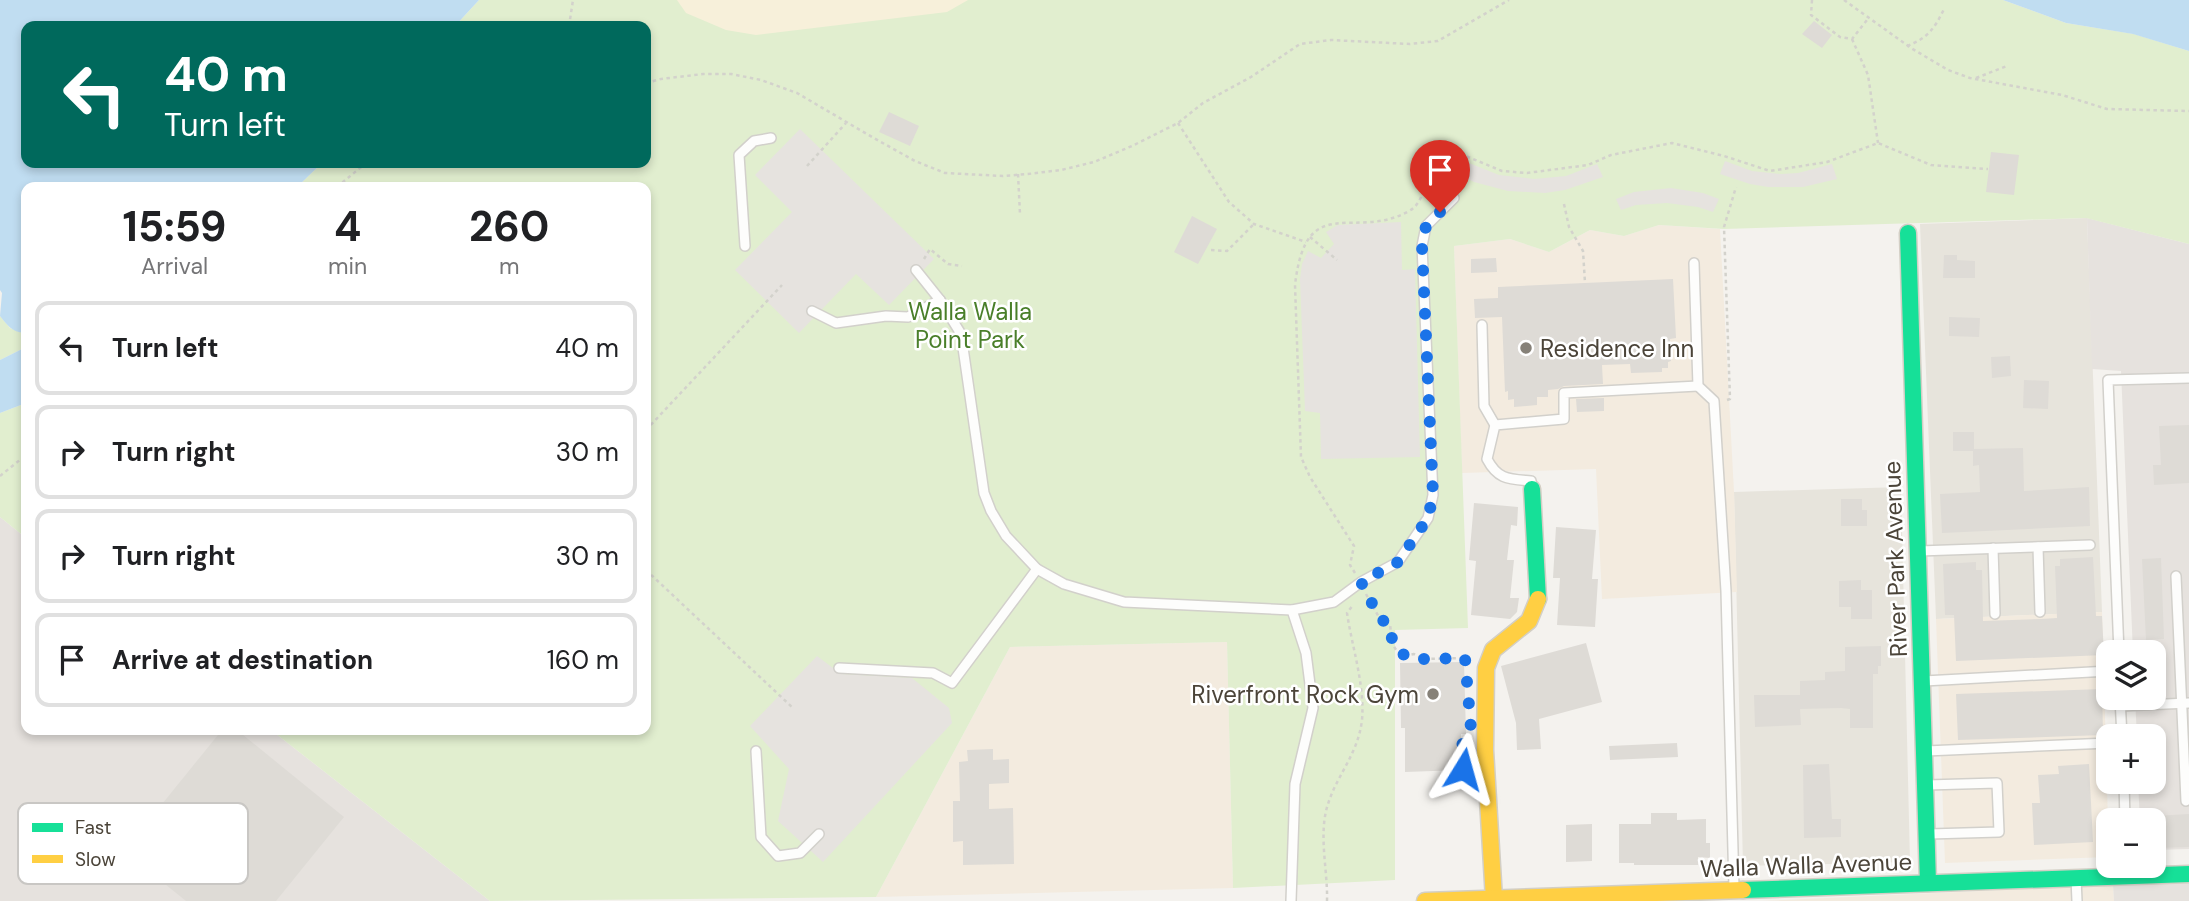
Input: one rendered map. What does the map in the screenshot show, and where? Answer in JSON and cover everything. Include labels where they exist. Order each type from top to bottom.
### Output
[{"type":"street","name":"River Park Avenue","points":[[1908,233],[1928,883]]},
{"type":"street","points":[[1494,898],[1485,732],[1486,666],[1491,652],[1525,627],[1536,609],[1538,599],[1532,489]]},
{"type":"street","name":"Walla Walla Avenue","points":[[2166,873],[2189,874]]},
{"type":"street","name":"Walla Walla Avenue","points":[[1424,901],[1656,897],[1734,890],[2096,875]]},
{"type":"lane","points":[[745,246],[739,155],[754,141],[771,138]]},
{"type":"lane","points":[[916,270],[940,300],[961,334],[984,493],[990,511],[1006,536],[1037,569],[1064,584],[1124,602],[1292,610],[1334,602],[1361,582],[1398,562],[1428,518],[1433,495],[1422,246],[1426,226],[1454,198]]},
{"type":"lane","points":[[1694,263],[1698,386],[1714,404],[1726,591],[1734,890]]},
{"type":"lane","points":[[812,311],[836,323],[886,316],[908,317],[940,300]]},
{"type":"lane","points":[[1482,325],[1484,406],[1495,425],[1487,458],[1492,470],[1507,479],[1531,481],[1532,489]]},
{"type":"lane","points":[[2118,640],[2108,380],[2189,377]]},
{"type":"lane","points":[[1495,425],[1564,419],[1564,393],[1698,386]]},
{"type":"lane","points":[[1918,551],[2090,545]]},
{"type":"lane","points":[[2038,547],[2040,612]]},
{"type":"lane","points":[[1993,548],[1995,614]]},
{"type":"lane","points":[[839,668],[933,673],[952,683],[1037,569]]},
{"type":"lane","points":[[2176,576],[2185,703],[2186,801]]},
{"type":"lane","points":[[1291,901],[1295,784],[1313,708],[1306,653],[1292,610]]},
{"type":"lane","points":[[1922,681],[2096,672]]},
{"type":"lane","points":[[2166,703],[2185,703]]},
{"type":"lane","points":[[1924,751],[2096,744]]},
{"type":"lane","points":[[756,751],[761,837],[778,856],[800,853],[819,834]]},
{"type":"lane","points":[[1925,785],[1997,783],[1998,832],[1927,834]]},
{"type":"lane","points":[[2076,878],[2077,901]]},
{"type":"path","points":[[570,21],[573,0]]},
{"type":"path","points":[[651,82],[703,74],[731,74],[761,80],[797,93],[846,123],[945,173],[1018,174],[1061,170],[1094,162],[1178,123],[1203,103],[1251,77],[1300,44],[1331,40],[1409,44],[1438,41],[1509,0]]},
{"type":"path","points":[[1812,0],[1811,15],[1840,37],[1852,39]]},
{"type":"path","points":[[1844,0],[1908,46],[1948,70],[1973,79],[2062,95],[2107,109],[2189,111]]},
{"type":"path","points":[[1908,46],[1923,40],[1935,29],[1944,9]]},
{"type":"path","points":[[1852,39],[1868,19]]},
{"type":"path","points":[[1852,39],[1868,75],[1878,143]]},
{"type":"path","points":[[1973,79],[2007,66]]},
{"type":"path","points":[[807,166],[846,123]]},
{"type":"path","points":[[1178,123],[1229,202],[1254,224],[1306,242]]},
{"type":"path","points":[[1361,582],[1350,565],[1354,545],[1310,477],[1301,457],[1295,285],[1298,264],[1306,242],[1320,227],[1338,222],[1385,221],[1411,210],[1419,201],[1430,168],[1439,156],[1452,153],[1461,154],[1502,171],[1527,173],[1588,165],[1611,155],[1672,143],[1770,171],[1826,162],[1878,143],[1931,165],[1989,169]]},
{"type":"path","points":[[343,182],[360,168]]},
{"type":"path","points":[[1018,174],[1020,214]]},
{"type":"path","points":[[1714,404],[1730,399],[1724,227],[1736,187]]},
{"type":"path","points":[[1564,204],[1569,227],[1583,251],[1585,283]]},
{"type":"path","points":[[1211,250],[1227,251],[1254,224]]},
{"type":"path","points":[[1310,237],[1337,260]]},
{"type":"path","points":[[916,270],[930,249],[948,264],[962,266]]},
{"type":"path","points":[[651,425],[782,285]]},
{"type":"path","points":[[0,476],[21,459]]},
{"type":"path","points":[[651,575],[793,708]]},
{"type":"path","points":[[1361,599],[1367,594],[1380,619],[1390,624],[1393,649],[1398,653],[1407,656],[1414,654],[1423,659],[1465,658]]},
{"type":"path","points":[[1327,901],[1324,829],[1327,804],[1355,747],[1362,720],[1361,693],[1347,613],[1355,603]]},
{"type":"path","points":[[1463,769],[1462,745],[1466,737]]},
{"type":"shaded area","points":[[800,129],[934,259],[889,305],[856,274],[799,333],[735,270],[792,212],[755,175]]},
{"type":"shaded area","points":[[1464,161],[1499,175],[1534,179],[1566,176],[1597,164],[1603,177],[1565,190],[1545,193],[1508,191],[1474,182],[1458,174]]},
{"type":"shaded area","points":[[1725,161],[1752,171],[1781,174],[1798,173],[1832,164],[1837,179],[1803,187],[1768,187],[1720,174]]},
{"type":"shaded area","points":[[1671,188],[1703,193],[1719,199],[1713,212],[1667,203],[1636,205],[1621,210],[1616,199],[1634,192]]},
{"type":"shaded area","points":[[2087,218],[2102,612],[1936,619],[1920,224]]},
{"type":"shaded area","points":[[2087,218],[2189,244],[2189,849],[2166,850],[2166,808],[2139,808],[2139,794],[2166,794],[2166,724],[2136,724],[2136,710],[2166,710],[2166,640],[2132,640],[2121,371],[2092,369]]},
{"type":"shaded area","points":[[1401,222],[1402,270],[1415,269],[1420,457],[1321,459],[1320,413],[1305,411],[1300,279],[1302,264],[1308,251],[1321,258],[1334,244],[1326,232],[1338,225]]},
{"type":"shaded area","points":[[1659,225],[1720,229],[1737,592],[1602,599],[1596,469],[1462,473],[1454,246],[1510,239],[1549,252],[1590,230],[1624,236]]},
{"type":"shaded area","points":[[1901,487],[1910,862],[1743,866],[1734,492]]},
{"type":"shaded area","points":[[0,517],[21,534],[21,735],[277,735],[490,901],[0,901]]},
{"type":"shaded area","points":[[2102,612],[2103,640],[2096,640],[2096,710],[2105,710],[2105,724],[2096,724],[2096,794],[2107,794],[2108,808],[2096,808],[2096,857],[1945,863],[1936,619]]},
{"type":"shaded area","points":[[1227,642],[1233,888],[876,897],[1010,647]]},
{"type":"shaded area","points":[[817,656],[841,674],[912,678],[949,708],[952,723],[823,862],[778,821],[789,769],[750,726]]},
{"type":"shaded area","points":[[2189,883],[2189,901],[2114,901],[2113,885]]},
{"type":"shaded area","points":[[2113,885],[2114,901],[1762,901]]},
{"type":"green space","name":"Walla Walla Point Park","points":[[479,0],[2003,0],[2066,23],[2134,34],[2189,51],[2189,244],[2086,218],[1724,229],[1659,225],[1624,236],[1590,230],[1549,252],[1510,239],[1454,246],[1468,628],[1395,630],[1395,880],[1233,888],[1227,642],[1010,647],[876,897],[490,901],[277,735],[651,735],[651,182],[302,182],[317,168],[651,168],[651,21],[460,21]]},
{"type":"green space","points":[[0,316],[10,328],[21,332],[21,350],[0,360]]},
{"type":"green space","points":[[21,405],[21,534],[0,517],[0,413]]},
{"type":"sand","points":[[677,0],[968,0],[947,12],[756,35],[726,30],[686,13]]},
{"type":"water","points":[[0,0],[479,0],[460,21],[21,21],[21,168],[317,168],[302,182],[21,182],[21,332],[13,330],[0,316]]},
{"type":"water","points":[[2003,0],[2189,0],[2189,51],[2133,34],[2066,23]]},
{"type":"water","points":[[21,350],[21,405],[0,413],[0,360]]},
{"type":"building","points":[[1814,21],[1832,35],[1822,48],[1802,34]]},
{"type":"building","points":[[889,112],[919,126],[910,146],[879,132]]},
{"type":"building","points":[[1991,152],[2019,155],[2014,195],[1986,192]]},
{"type":"building","points":[[1192,216],[1217,229],[1198,264],[1174,252]]},
{"type":"building","points":[[1944,255],[1957,255],[1957,260],[1975,261],[1975,278],[1943,278]]},
{"type":"building","points":[[1496,258],[1497,272],[1471,273],[1471,259]]},
{"type":"building","name":"Residence Inn","points":[[1673,279],[1676,338],[1670,339],[1671,361],[1668,362],[1668,368],[1662,368],[1662,372],[1631,373],[1630,364],[1602,365],[1603,384],[1564,386],[1548,390],[1548,397],[1537,397],[1537,405],[1514,407],[1514,399],[1508,400],[1508,391],[1505,392],[1502,317],[1475,318],[1474,299],[1498,298],[1498,287]]},
{"type":"building","points":[[1949,317],[1980,318],[1979,337],[1949,336]]},
{"type":"building","points":[[2010,356],[2011,376],[1992,378],[1991,357]]},
{"type":"building","points":[[2024,380],[2049,381],[2048,409],[2023,408]]},
{"type":"building","points":[[1604,398],[1604,411],[1577,412],[1576,399]]},
{"type":"building","points":[[2189,425],[2189,483],[2154,485],[2153,465],[2161,465],[2159,426]]},
{"type":"building","points":[[1953,432],[1974,432],[1974,449],[2023,448],[2024,491],[2089,487],[2090,526],[1942,533],[1940,494],[1980,492],[1979,465],[1973,466],[1973,451],[1953,451]]},
{"type":"building","points":[[1841,499],[1862,499],[1862,510],[1867,510],[1867,526],[1841,526]]},
{"type":"building","points":[[1474,503],[1518,507],[1517,526],[1511,525],[1507,560],[1514,560],[1510,598],[1519,598],[1517,612],[1510,619],[1471,615],[1476,561],[1469,560]]},
{"type":"building","points":[[1556,527],[1596,530],[1592,579],[1598,579],[1595,627],[1557,625],[1560,578],[1553,578]]},
{"type":"building","points":[[2093,557],[2096,616],[2102,616],[2103,640],[2096,640],[2096,655],[1956,661],[1954,615],[1945,615],[1943,564],[1976,562],[1976,570],[1982,570],[1983,621],[2041,619],[2057,618],[2055,566],[2060,566],[2060,559]]},
{"type":"building","points":[[2161,558],[2164,639],[2146,640],[2142,559]]},
{"type":"building","points":[[1861,580],[1861,590],[1872,590],[1872,619],[1851,619],[1851,607],[1839,607],[1839,581]]},
{"type":"building","points":[[1586,643],[1602,702],[1539,719],[1541,749],[1517,750],[1516,723],[1501,666]]},
{"type":"building","points":[[1881,646],[1881,666],[1878,666],[1878,674],[1873,674],[1873,728],[1850,728],[1850,709],[1841,708],[1800,709],[1801,725],[1755,727],[1754,695],[1800,695],[1800,681],[1825,680],[1825,672],[1845,671],[1845,647]]},
{"type":"building","name":"Riverfront Rock Gym","points":[[1464,662],[1466,734],[1461,734],[1461,770],[1405,772],[1400,663]]},
{"type":"building","points":[[2096,689],[2096,710],[2102,710],[2103,724],[2096,724],[2096,735],[1958,740],[1956,694]]},
{"type":"building","points":[[218,735],[243,735],[344,817],[276,901],[186,901],[165,884],[248,884],[248,803],[163,803]]},
{"type":"building","points":[[1677,743],[1678,757],[1610,760],[1609,746]]},
{"type":"building","points":[[993,749],[993,760],[1009,759],[1009,783],[989,784],[989,809],[1013,808],[1014,864],[963,865],[963,841],[953,842],[953,801],[960,801],[959,762],[968,761],[967,750]]},
{"type":"building","points":[[1829,764],[1832,819],[1841,819],[1841,837],[1804,838],[1803,765]]},
{"type":"building","points":[[2089,764],[2093,842],[2034,845],[2032,803],[2040,803],[2038,775],[2059,774],[2058,766]]},
{"type":"building","points":[[1651,813],[1677,813],[1677,820],[1706,819],[1706,843],[1710,843],[1710,858],[1698,857],[1698,865],[1619,863],[1619,824],[1651,824]]},
{"type":"building","points":[[2189,814],[2189,847],[2166,848],[2166,815]]},
{"type":"building","points":[[1592,824],[1592,861],[1566,862],[1566,825]]},
{"type":"traffic: fast","points":[[1908,233],[1928,883]]},
{"type":"traffic: fast","points":[[1532,489],[1538,599]]},
{"type":"traffic: fast","points":[[1743,890],[2189,874]]},
{"type":"traffic: slow","points":[[1494,899],[1485,750],[1486,668],[1493,650],[1529,621],[1538,599]]},
{"type":"traffic: slow","points":[[1425,901],[1743,890]]},
{"type":"place","name":"Residence Inn","points":[[1526,348]]},
{"type":"place","name":"Riverfront Rock Gym","points":[[1433,694]]},
{"type":"route","points":[[1440,212],[1426,226],[1422,246],[1433,495],[1428,518],[1398,562],[1361,582],[1380,619],[1390,624],[1393,649],[1398,653],[1407,656],[1414,654],[1423,659],[1465,658],[1471,729],[1462,745],[1463,769]]}]
